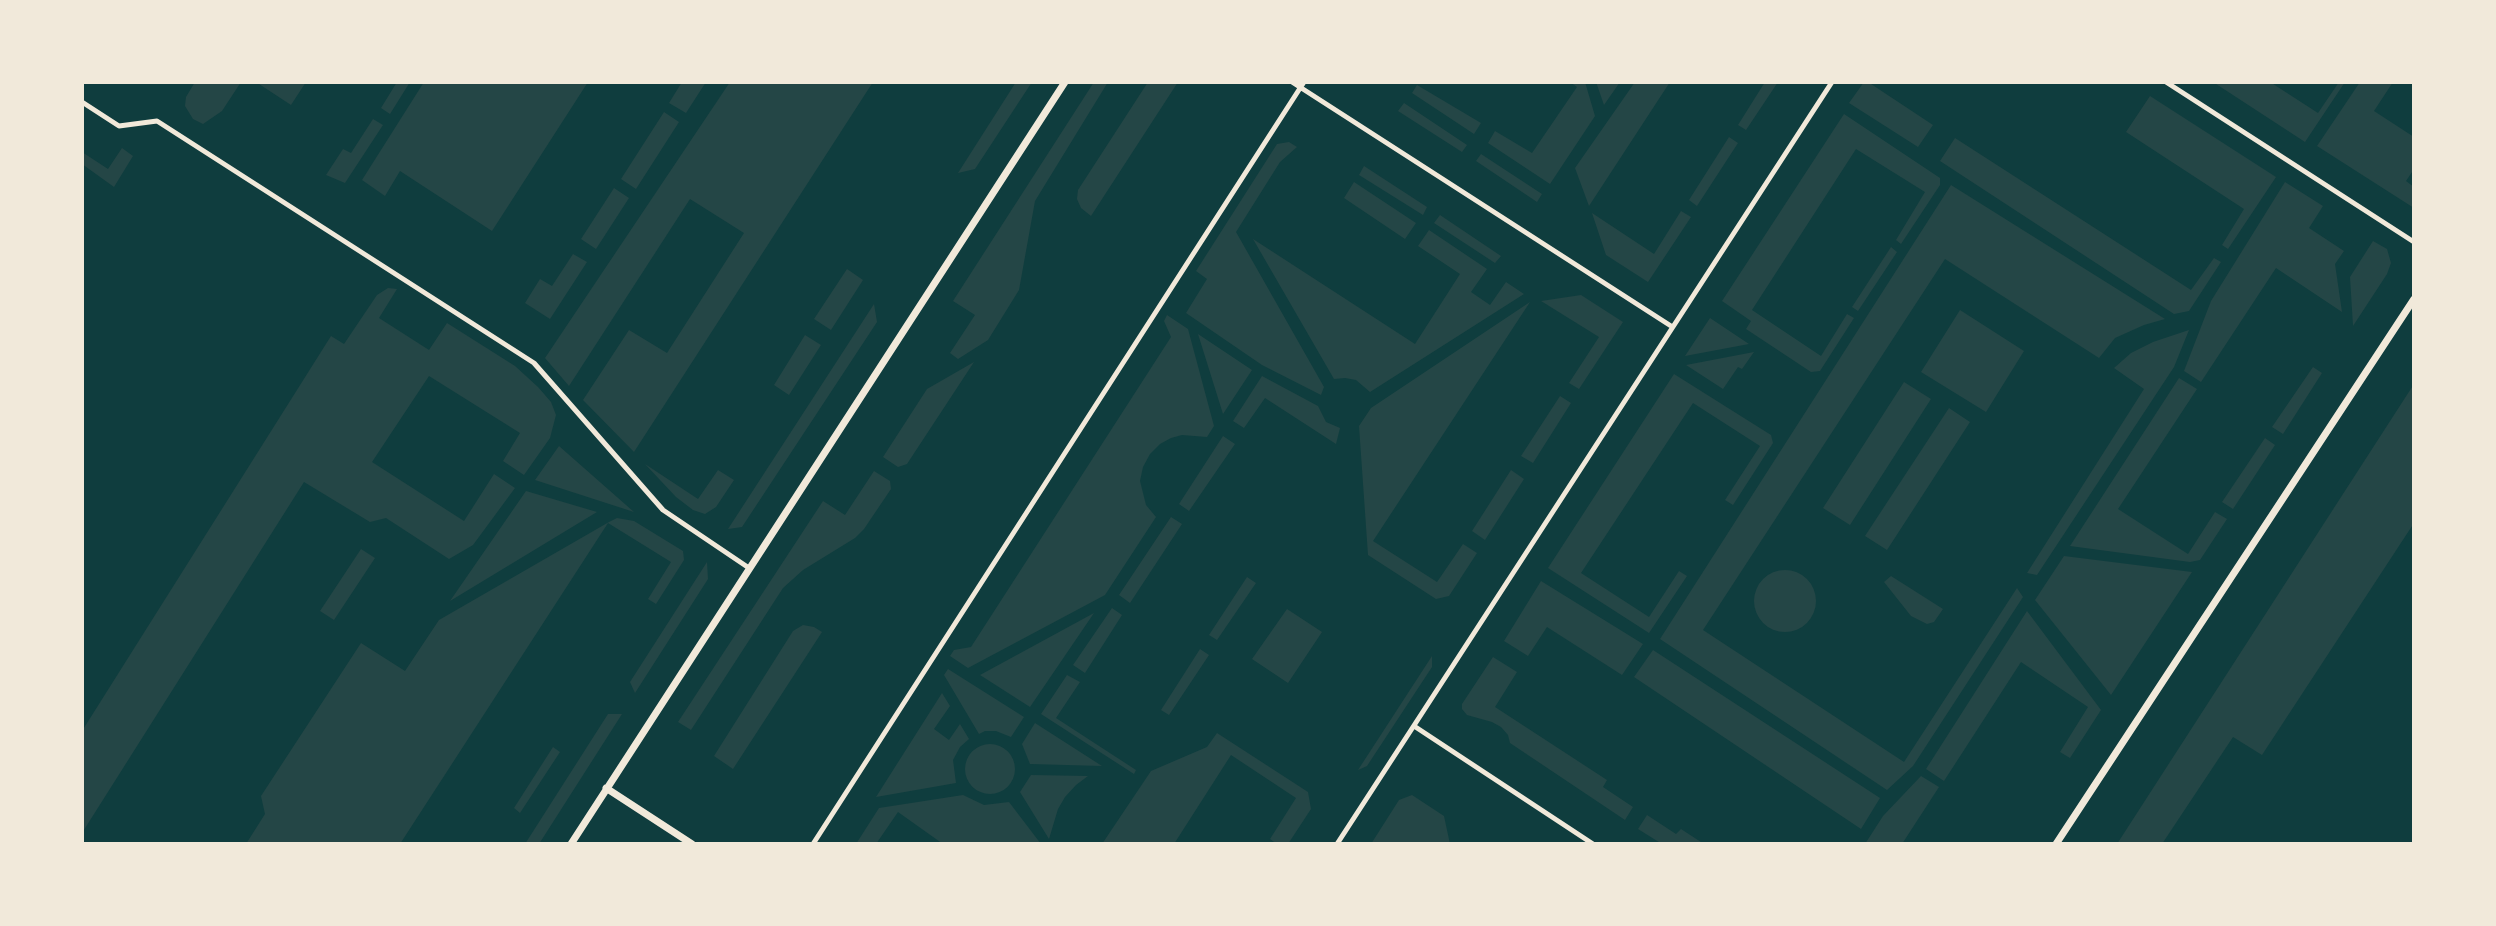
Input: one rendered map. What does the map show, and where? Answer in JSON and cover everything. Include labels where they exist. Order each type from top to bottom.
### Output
[{"type":"street","points":[[571,844],[1065,82]]},
{"type":"street","points":[[2056,844],[2414,299]]},
{"type":"street","points":[[607,788],[692,844]]},
{"type":"lane","points":[[1292,82],[1302,85],[1671,326]]},
{"type":"lane","points":[[1337,844],[1832,82]]},
{"type":"lane","points":[[2166,82],[2414,242]]},
{"type":"lane","points":[[813,844],[1302,85]]},
{"type":"lane","points":[[82,102],[119,126],[157,121],[534,363],[663,510],[749,568]]},
{"type":"lane","points":[[1413,726],[1593,844]]},
{"type":"shaded area","points":[[195,82],[241,82],[222,111],[203,124],[193,119],[185,106],[186,97]]},
{"type":"shaded area","points":[[256,82],[306,82],[291,105]]},
{"type":"shaded area","points":[[397,82],[410,82],[390,114],[381,108]]},
{"type":"shaded area","points":[[424,82],[588,82],[492,231],[400,171],[385,196],[362,180]]},
{"type":"shaded area","points":[[682,82],[706,82],[686,113],[669,103]]},
{"type":"shaded area","points":[[730,82],[873,82],[634,452],[583,400],[629,330],[667,353],[744,233],[690,199],[569,386],[545,358]]},
{"type":"shaded area","points":[[1016,82],[1032,82],[975,169],[958,173]]},
{"type":"shaded area","points":[[1094,82],[1108,82],[1035,201],[1019,290],[988,340],[958,359],[950,353],[975,315],[953,301]]},
{"type":"shaded area","points":[[1148,82],[1178,82],[1091,216],[1081,208],[1077,199],[1078,190]]},
{"type":"shaded area","points":[[1570,82],[1585,82],[1595,116],[1550,184],[1488,143],[1495,131],[1532,153],[1577,87]]},
{"type":"shaded area","points":[[1596,82],[1620,82],[1604,105]]},
{"type":"shaded area","points":[[1635,82],[1670,82],[1589,206],[1575,168]]},
{"type":"shaded area","points":[[1765,82],[1778,82],[1746,130],[1738,125]]},
{"type":"shaded area","points":[[1864,82],[1868,82],[1933,125],[1918,147],[1849,103]]},
{"type":"shaded area","points":[[2213,82],[2270,82],[2318,113],[2339,82],[2345,82],[2305,142]]},
{"type":"shaded area","points":[[2360,82],[2393,82],[2374,111],[2414,137],[2414,169],[2406,181],[2414,187],[2414,208],[2317,146]]},
{"type":"shaded area","points":[[1417,85],[1481,123],[1474,134],[1412,93]]},
{"type":"shaded area","points":[[2150,96],[2276,177],[2228,249],[2222,245],[2244,209],[2126,132]]},
{"type":"shaded area","points":[[1404,103],[1467,145],[1462,152],[1398,111]]},
{"type":"shaded area","points":[[664,112],[679,122],[636,189],[621,179]]},
{"type":"shaded area","points":[[1844,114],[1940,178],[1940,185],[1901,244],[1896,240],[1925,192],[1856,149],[1752,310],[1821,356],[1847,314],[1854,318],[1820,371],[1811,372],[1746,329],[1751,321],[1722,301]]},
{"type":"shaded area","points":[[373,119],[383,125],[345,183],[326,175],[343,149],[351,153]]},
{"type":"shaded area","points":[[1729,137],[1738,143],[1697,206],[1689,200]]},
{"type":"shaded area","points":[[1955,138],[2191,290],[2214,258],[2221,262],[2189,311],[2174,314],[1940,161]]},
{"type":"shaded area","points":[[1289,142],[1297,147],[1280,162],[1236,232],[1324,387],[1321,395],[1262,365],[1186,313],[1207,279],[1196,271],[1277,144]]},
{"type":"shaded area","points":[[122,148],[133,156],[114,187],[82,164],[82,152],[108,169]]},
{"type":"shaded area","points":[[1481,154],[1542,194],[1537,202],[1476,161]]},
{"type":"shaded area","points":[[1364,166],[1427,207],[1423,215],[1359,175]]},
{"type":"shaded area","points":[[1354,182],[1416,223],[1405,239],[1344,198]]},
{"type":"shaded area","points":[[2285,182],[2323,206],[2309,228],[2344,251],[2335,264],[2342,312],[2276,268],[2201,382],[2184,371],[2211,301]]},
{"type":"shaded area","points":[[1951,185],[2165,319],[2115,338],[2099,358],[1945,259],[1703,630],[1904,762],[2017,588],[2023,597],[1913,766],[1887,790],[1660,639]]},
{"type":"shaded area","points":[[614,188],[629,198],[596,249],[581,239]]},
{"type":"shaded area","points":[[1681,211],[1691,217],[1648,282],[1606,255],[1592,213],[1654,254]]},
{"type":"shaded area","points":[[1440,215],[1501,256],[1495,263],[1434,223]]},
{"type":"shaded area","points":[[1429,230],[1487,269],[1471,292],[1490,305],[1506,282],[1524,294],[1370,392],[1356,380],[1334,379],[1253,239],[1415,344],[1460,274],[1418,246]]},
{"type":"shaded area","points":[[2373,241],[2387,249],[2391,263],[2387,274],[2353,326],[2350,277]]},
{"type":"shaded area","points":[[1891,247],[1897,252],[1858,311],[1852,307]]},
{"type":"shaded area","points":[[573,254],[587,262],[550,319],[525,303],[540,279],[552,286]]},
{"type":"shaded area","points":[[847,269],[863,280],[831,330],[814,319]]},
{"type":"shaded area","points":[[388,288],[397,289],[379,318],[429,350],[447,323],[515,366],[538,387],[551,402],[556,415],[550,438],[524,475],[503,461],[520,433],[429,376],[372,462],[464,521],[494,474],[515,488],[473,545],[449,559],[386,518],[370,522],[304,482],[82,833],[82,731],[331,336],[344,344],[377,295]]},
{"type":"shaded area","points":[[1581,295],[1623,322],[1579,389],[1569,383],[1599,337],[1541,301]]},
{"type":"shaded area","points":[[1530,302],[1373,541],[1437,582],[1463,544],[1477,553],[1449,596],[1436,599],[1368,555],[1359,426],[1371,408]]},
{"type":"shaded area","points":[[874,304],[877,322],[742,527],[728,529]]},
{"type":"shaded area","points":[[1960,310],[2024,351],[1986,412],[1921,372]]},
{"type":"shaded area","points":[[1167,315],[1188,329],[1214,426],[1207,437],[1182,435],[1171,438],[1150,454],[1140,481],[1146,505],[1156,517],[1105,595],[968,668],[950,656],[954,650],[971,647],[1171,337],[1164,321]]},
{"type":"shaded area","points":[[1710,318],[1749,344],[1685,356]]},
{"type":"shaded area","points":[[2189,330],[2174,367],[2037,575],[2027,573],[2144,389],[2114,368],[2131,353],[2153,342]]},
{"type":"shaded area","points":[[1198,334],[1252,370],[1223,414]]},
{"type":"shaded area","points":[[805,335],[821,345],[789,395],[774,385]]},
{"type":"shaded area","points":[[1754,352],[1742,369],[1738,367],[1723,389],[1686,365]]},
{"type":"shaded area","points":[[974,362],[907,464],[898,467],[883,457],[927,389]]},
{"type":"shaded area","points":[[2313,367],[2322,373],[2283,434],[2272,427]]},
{"type":"shaded area","points":[[1674,374],[1771,435],[1773,443],[1733,505],[1725,500],[1760,446],[1693,403],[1581,573],[1649,617],[1679,571],[1687,576],[1649,633],[1548,568]]},
{"type":"shaded area","points":[[1262,376],[1318,406],[1326,422],[1340,428],[1336,444],[1265,398],[1244,428],[1233,421]]},
{"type":"shaded area","points":[[2179,378],[2197,389],[2118,509],[2188,554],[2215,512],[2227,519],[2200,560],[2190,562],[2070,546]]},
{"type":"shaded area","points":[[1904,382],[1931,399],[1850,525],[1823,508]]},
{"type":"shaded area","points":[[2414,384],[2414,523],[2262,755],[2233,737],[2162,844],[2117,844]]},
{"type":"shaded area","points":[[1560,396],[1571,403],[1533,463],[1521,456]]},
{"type":"shaded area","points":[[1949,408],[1970,422],[1887,550],[1865,536]]},
{"type":"shaded area","points":[[1223,436],[1235,444],[1189,511],[1179,504]]},
{"type":"shaded area","points":[[2265,438],[2275,445],[2233,509],[2222,502]]},
{"type":"shaded area","points":[[559,446],[634,512],[535,480]]},
{"type":"shaded area","points":[[645,464],[698,499],[718,470],[734,480],[716,507],[705,514],[693,510],[676,497]]},
{"type":"shaded area","points":[[1511,470],[1524,479],[1485,540],[1472,531]]},
{"type":"shaded area","points":[[874,471],[890,481],[891,489],[864,529],[855,538],[803,570],[783,588],[691,730],[678,722],[823,501],[845,515]]},
{"type":"shaded area","points":[[526,491],[597,512],[450,601]]},
{"type":"shaded area","points":[[1171,517],[1182,524],[1130,603],[1119,595]]},
{"type":"shaded area","points":[[617,518],[634,521],[683,551],[684,560],[656,604],[648,599],[671,562],[608,523],[400,844],[246,844],[265,814],[261,796],[361,643],[405,671],[439,620],[609,522]]},
{"type":"shaded area","points":[[361,549],[375,558],[334,620],[320,611]]},
{"type":"shaded area","points":[[2064,556],[2192,572],[2111,695],[2035,600]]},
{"type":"shaded area","points":[[707,562],[708,579],[635,693],[630,682]]},
{"type":"shaded area","points":[[1785,570],[1807,579],[1816,601],[1807,623],[1785,632],[1763,623],[1754,601],[1763,579]]},
{"type":"shaded area","points":[[1891,576],[1943,609],[1934,622],[1927,624],[1911,616],[1884,582]]},
{"type":"shaded area","points":[[1247,577],[1256,583],[1217,640],[1209,635]]},
{"type":"shaded area","points":[[1541,581],[1643,644],[1622,675],[1547,627],[1528,656],[1504,641]]},
{"type":"shaded area","points":[[1112,608],[1122,615],[1085,673],[1073,665]]},
{"type":"shaded area","points":[[1287,609],[1322,632],[1288,683],[1252,659]]},
{"type":"shaded area","points":[[2027,611],[2101,710],[2070,758],[2060,752],[2088,707],[2021,662],[1944,781],[1926,769]]},
{"type":"shaded area","points":[[1094,613],[1030,707],[980,675]]},
{"type":"shaded area","points":[[803,625],[822,632],[733,769],[714,756],[793,631]]},
{"type":"shaded area","points":[[1200,649],[1209,655],[1169,715],[1161,710]]},
{"type":"shaded area","points":[[1653,650],[1880,798],[1861,829],[1634,677]]},
{"type":"shaded area","points":[[1432,656],[1432,667],[1367,766],[1358,770]]},
{"type":"shaded area","points":[[1493,657],[1517,672],[1495,707],[1607,780],[1603,787],[1633,807],[1625,820],[1510,743],[1508,735],[1501,727],[1467,715],[1462,709],[1462,704]]},
{"type":"shaded area","points":[[948,669],[1024,717],[1011,737],[996,731],[979,734],[944,675]]},
{"type":"shaded area","points":[[1067,675],[1080,682],[1056,718],[1136,770],[1134,774],[1041,714]]},
{"type":"shaded area","points":[[942,693],[950,706],[934,729],[949,740],[960,724],[969,739],[960,747],[953,760],[956,783],[876,797]]},
{"type":"shaded area","points":[[608,714],[622,714],[539,844],[525,844]]},
{"type":"shaded area","points":[[1035,723],[1102,766],[1030,764],[1022,744]]},
{"type":"shaded area","points":[[1217,733],[1308,792],[1311,809],[1288,844],[1277,844],[1270,839],[1296,798],[1231,755],[1174,844],[1102,844],[1151,771],[1207,747]]},
{"type":"shaded area","points":[[990,744],[1007,752],[1015,769],[1007,786],[990,794],[973,786],[965,769],[973,752]]},
{"type":"shaded area","points":[[553,747],[560,752],[520,813],[514,808]]},
{"type":"shaded area","points":[[1031,775],[1088,776],[1065,797],[1058,809],[1049,839],[1020,792]]},
{"type":"shaded area","points":[[1921,776],[1939,787],[1902,844],[1865,844],[1883,816]]},
{"type":"shaded area","points":[[963,795],[984,805],[1009,802],[1041,844],[943,844],[898,812],[876,844],[856,844],[879,808]]},
{"type":"shaded area","points":[[1412,795],[1444,816],[1450,844],[1371,844],[1399,800]]},
{"type":"shaded area","points":[[1647,815],[1676,834],[1681,829],[1704,844],[1662,844],[1638,829]]}]
